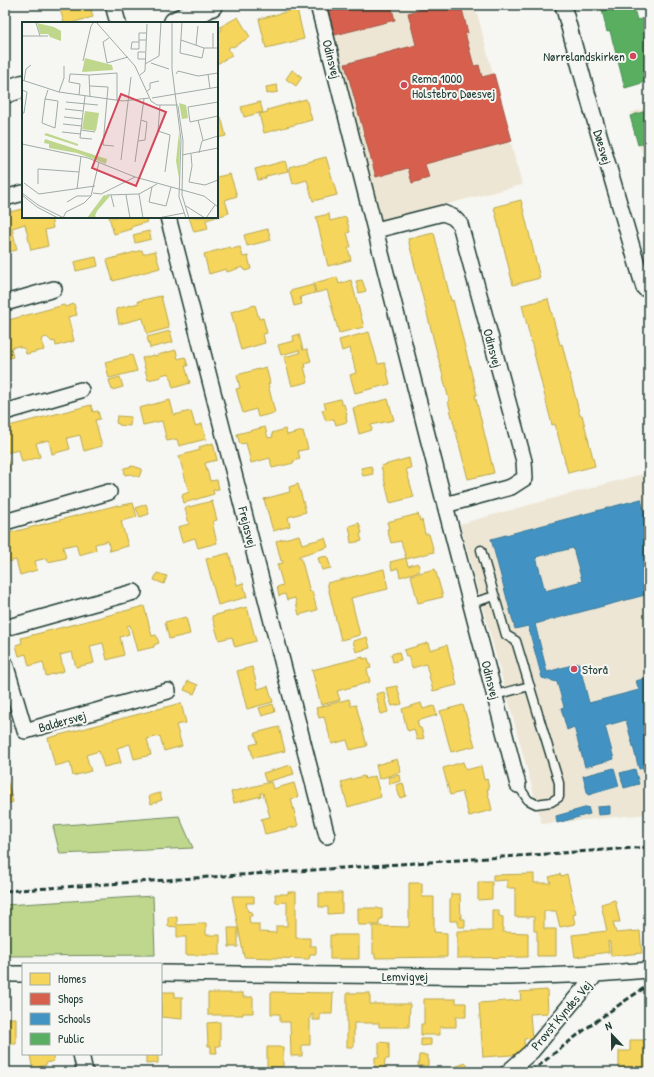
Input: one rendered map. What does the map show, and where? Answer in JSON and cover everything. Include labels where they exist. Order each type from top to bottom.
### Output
[{"type":"street","points":[[113,5],[118,22]]},
{"type":"street","points":[[177,22],[211,5]]},
{"type":"street","name":"Odinsvej","points":[[318,5],[518,785]]},
{"type":"street","name":"Døesvej","points":[[563,5],[591,107],[646,287]]},
{"type":"street","points":[[5,92],[22,86]]},
{"type":"street","points":[[5,198],[22,193]]},
{"type":"street","name":"Odinsvej","points":[[376,230],[443,213],[453,217],[460,224],[524,461],[525,478],[511,487],[445,505]]},
{"type":"street","name":"Frejasvej","points":[[168,218],[327,836]]},
{"type":"street","points":[[5,303],[54,289]]},
{"type":"street","points":[[5,412],[81,390]]},
{"type":"street","points":[[5,522],[109,492]]},
{"type":"street","points":[[5,628],[134,592]]},
{"type":"street","name":"Baldersvej","points":[[5,663],[24,731],[168,691]]},
{"type":"street","name":"Lemvigvej","points":[[162,973],[510,977],[596,974],[649,970]]},
{"type":"street","points":[[5,974],[22,974]]},
{"type":"street","name":"Provst Kyndes Vej","points":[[508,1072],[532,1051],[596,974]]},
{"type":"street","points":[[81,1055],[85,1072]]},
{"type":"lane","points":[[481,550],[506,635],[516,641],[559,783],[559,797],[551,802],[536,804],[528,800],[518,785]]},
{"type":"lane","points":[[471,603],[495,596]]},
{"type":"lane","points":[[495,696],[530,686]]},
{"type":"shaded area","points":[[326,5],[475,5],[522,185],[381,221]]},
{"type":"shaded area","points":[[649,108],[649,181],[631,112]]},
{"type":"shaded area","name":"Storå","points":[[649,472],[649,814],[542,824],[460,524]]},
{"type":"green space","points":[[179,816],[193,848],[60,854],[53,826]]},
{"type":"green space","points":[[153,896],[155,955],[5,956],[5,905]]},
{"type":"building: Homes","points":[[59,5],[90,5],[93,17],[74,22],[64,22]]},
{"type":"building: Homes","points":[[297,9],[304,39],[266,48],[259,19]]},
{"type":"building: Homes","points":[[238,17],[250,37],[233,47],[228,48],[232,55],[218,63],[218,32],[222,30],[220,27]]},
{"type":"building: Homes","points":[[292,70],[302,77],[296,86],[286,79]]},
{"type":"building: Homes","points":[[277,85],[278,92],[267,94],[266,87]]},
{"type":"building: Homes","points":[[306,99],[312,120],[264,133],[259,114],[268,112],[267,110]]},
{"type":"building: Homes","points":[[260,102],[263,112],[244,117],[241,107]]},
{"type":"building: Homes","points":[[221,117],[226,136],[218,138],[218,118]]},
{"type":"building: Homes","points":[[326,157],[337,195],[313,201],[307,180],[293,184],[289,167]]},
{"type":"building: Homes","points":[[285,161],[288,171],[266,176],[266,178],[258,180],[255,169]]},
{"type":"building: Homes","points":[[230,174],[237,196],[225,200],[229,213],[218,217],[218,177]]},
{"type":"building: Homes","points":[[521,200],[540,278],[513,285],[494,207]]},
{"type":"building: Homes","points":[[22,209],[22,218],[51,218],[53,228],[45,230],[48,246],[31,250],[25,224],[12,228],[17,250],[7,252],[8,254],[5,254],[5,213]]},
{"type":"building: Homes","points":[[329,214],[330,221],[346,217],[350,232],[347,233],[351,247],[348,248],[351,260],[328,266],[316,217]]},
{"type":"building: Homes","points":[[109,218],[146,218],[147,222],[114,234]]},
{"type":"building: Homes","points":[[189,218],[213,218],[206,220],[208,229],[194,232]]},
{"type":"building: Homes","points":[[268,229],[271,240],[247,246],[244,235]]},
{"type":"building: Homes","points":[[149,231],[151,239],[135,243],[133,235]]},
{"type":"building: Homes","points":[[434,233],[477,395],[475,395],[494,473],[468,479],[408,239]]},
{"type":"building: Homes","points":[[230,247],[231,249],[240,247],[243,257],[248,256],[251,269],[245,271],[243,267],[227,272],[226,269],[209,274],[204,254]]},
{"type":"building: Homes","points":[[142,250],[143,254],[155,251],[160,268],[113,281],[107,260]]},
{"type":"building: Homes","points":[[96,257],[98,266],[76,271],[74,262]]},
{"type":"building: Homes","points":[[337,277],[339,284],[351,280],[364,327],[339,333],[327,290],[316,293],[314,283]]},
{"type":"building: Homes","points":[[362,280],[366,291],[359,293],[356,281]]},
{"type":"building: Homes","points":[[313,285],[315,293],[300,297],[302,304],[294,306],[290,291]]},
{"type":"building: Homes","points":[[161,296],[169,328],[147,334],[143,318],[119,324],[116,309],[139,303],[138,301]]},
{"type":"building: Homes","points":[[548,299],[560,345],[562,344],[580,416],[582,415],[595,466],[568,473],[555,424],[552,425],[522,305]]},
{"type":"building: Homes","points":[[74,304],[77,315],[68,317],[74,341],[56,346],[55,341],[52,342],[47,337],[41,339],[44,350],[26,354],[25,349],[18,346],[11,348],[13,357],[5,359],[5,321],[64,305],[65,307]]},
{"type":"building: Homes","points":[[255,305],[259,319],[263,318],[267,333],[263,334],[265,343],[241,350],[231,312]]},
{"type":"building: Homes","points":[[170,331],[173,342],[150,348],[147,337]]},
{"type":"building: Homes","points":[[369,332],[378,364],[385,363],[390,384],[355,393],[350,375],[356,373],[350,348],[342,351],[339,340]]},
{"type":"building: Homes","points":[[299,334],[303,350],[307,349],[311,361],[305,363],[306,367],[304,367],[308,382],[292,386],[284,357],[300,353],[299,350],[281,355],[278,345],[294,341],[293,336]]},
{"type":"building: Homes","points":[[176,350],[178,359],[185,357],[188,366],[185,366],[190,383],[173,388],[169,373],[161,375],[161,377],[148,380],[142,358]]},
{"type":"building: Homes","points":[[132,355],[137,371],[109,378],[105,362]]},
{"type":"building: Homes","points":[[266,367],[270,383],[268,384],[275,413],[258,417],[256,409],[243,413],[236,389],[240,388],[237,375]]},
{"type":"building: Homes","points":[[120,377],[123,387],[112,390],[109,380]]},
{"type":"building: Homes","points":[[340,399],[342,405],[344,404],[347,422],[336,425],[334,419],[326,421],[322,410],[326,409],[324,403]]},
{"type":"building: Homes","points":[[388,399],[394,420],[371,425],[372,430],[359,434],[353,408]]},
{"type":"building: Homes","points":[[170,400],[174,415],[191,411],[195,426],[202,424],[206,439],[179,446],[177,439],[167,441],[162,421],[143,425],[139,408]]},
{"type":"building: Homes","points":[[91,405],[93,412],[98,411],[100,419],[95,420],[102,446],[84,451],[80,435],[67,438],[70,449],[52,454],[49,440],[36,443],[40,457],[22,462],[19,450],[6,453],[10,470],[5,472],[5,427]]},
{"type":"building: Homes","points":[[117,416],[131,417],[130,426],[119,425],[116,423]]},
{"type":"building: Homes","points":[[265,427],[268,438],[273,437],[272,433],[285,429],[287,435],[303,431],[308,449],[298,451],[300,459],[293,461],[294,463],[272,468],[270,458],[251,463],[246,443],[240,444],[237,434]]},
{"type":"building: Homes","points":[[213,443],[217,460],[205,463],[210,481],[217,480],[219,489],[213,490],[214,494],[184,503],[182,495],[189,492],[179,456],[200,450],[199,447]]},
{"type":"building: Homes","points":[[409,458],[411,468],[406,469],[414,497],[390,503],[381,466]]},
{"type":"building: Homes","points":[[133,466],[142,469],[139,477],[130,474],[125,475],[124,468]]},
{"type":"building: Homes","points":[[371,466],[373,474],[363,476],[361,468]]},
{"type":"building: Homes","points":[[298,484],[306,512],[288,517],[290,526],[273,531],[264,499],[290,492],[289,487]]},
{"type":"building: Homes","points":[[212,501],[217,520],[213,521],[213,526],[217,543],[198,548],[195,538],[182,542],[178,527],[189,524],[185,508]]},
{"type":"building: Homes","points":[[133,503],[137,517],[121,521],[128,546],[110,551],[108,541],[95,544],[96,550],[79,555],[76,544],[63,547],[66,558],[48,562],[47,558],[35,561],[37,570],[20,575],[16,560],[5,563],[5,534],[118,505]]},
{"type":"building: Homes","points":[[146,504],[149,514],[140,517],[136,508]]},
{"type":"building: Homes","points":[[418,514],[420,521],[422,520],[425,534],[429,534],[434,552],[406,559],[408,566],[418,563],[420,571],[400,577],[398,568],[392,570],[390,562],[406,558],[401,541],[391,543],[387,529],[389,529],[387,522]]},
{"type":"building: Homes","points":[[359,523],[362,533],[360,534],[362,541],[351,543],[349,526]]},
{"type":"building: Homes","points":[[299,535],[302,544],[325,538],[328,547],[299,556],[299,558],[301,558],[310,592],[312,591],[317,610],[299,615],[295,598],[287,600],[285,594],[279,596],[277,587],[283,585],[277,564],[283,563],[282,560],[281,561],[276,541]]},
{"type":"building: Homes","points":[[229,553],[237,585],[243,583],[247,597],[218,605],[206,559]]},
{"type":"building: Homes","points":[[327,556],[331,568],[322,570],[318,558]]},
{"type":"building: Homes","points":[[384,569],[388,589],[351,598],[360,635],[341,640],[327,583]]},
{"type":"building: Homes","points":[[435,569],[443,597],[418,603],[411,575]]},
{"type":"building: Homes","points":[[157,573],[167,576],[164,584],[154,580]]},
{"type":"building: Homes","points":[[144,606],[152,636],[156,635],[159,643],[154,645],[154,647],[137,651],[130,625],[127,626],[129,634],[120,637],[124,655],[107,660],[103,643],[90,646],[94,663],[76,667],[72,652],[60,655],[64,671],[46,676],[43,662],[29,666],[26,654],[19,656],[16,645],[22,643],[21,638]]},
{"type":"building: Homes","points":[[247,607],[256,641],[235,647],[232,637],[219,640],[212,616]]},
{"type":"building: Homes","points":[[186,617],[190,634],[169,639],[165,622]]},
{"type":"building: Homes","points":[[367,637],[370,648],[356,652],[353,641]]},
{"type":"building: Homes","points":[[428,643],[430,650],[447,645],[457,685],[433,691],[426,664],[412,668],[408,656],[406,656],[404,650]]},
{"type":"building: Homes","points":[[399,652],[401,660],[393,662],[391,654]]},
{"type":"building: Homes","points":[[363,657],[363,659],[368,658],[371,668],[367,669],[370,682],[337,691],[340,700],[321,705],[312,670]]},
{"type":"building: Homes","points":[[252,667],[258,689],[268,686],[273,702],[247,709],[237,671]]},
{"type":"building: Homes","points":[[188,681],[198,685],[194,694],[184,690]]},
{"type":"building: Homes","points":[[397,686],[402,704],[392,706],[386,688]]},
{"type":"building: Homes","points":[[384,692],[388,712],[381,714],[376,694]]},
{"type":"building: Homes","points":[[349,699],[351,706],[356,705],[367,746],[350,750],[347,740],[332,744],[324,717],[319,718],[316,708]]},
{"type":"building: Homes","points":[[181,703],[186,723],[176,725],[182,746],[164,751],[160,736],[147,739],[151,755],[134,759],[130,744],[117,748],[121,763],[104,767],[99,751],[86,755],[91,771],[73,776],[70,762],[55,766],[48,738]]},
{"type":"building: Homes","points":[[421,703],[423,709],[434,706],[437,715],[417,721],[424,738],[417,740],[414,729],[407,730],[402,709]]},
{"type":"building: Homes","points":[[273,704],[275,712],[262,716],[259,708]]},
{"type":"building: Homes","points":[[463,705],[475,746],[451,752],[440,711]]},
{"type":"building: Homes","points":[[279,727],[285,751],[253,758],[250,745],[258,743],[255,733]]},
{"type":"building: Homes","points":[[397,759],[401,772],[379,779],[376,765]]},
{"type":"building: Homes","points":[[463,762],[466,770],[481,766],[484,780],[487,779],[489,789],[487,789],[492,810],[469,816],[462,792],[450,795],[443,768]]},
{"type":"building: Homes","points":[[291,765],[294,774],[266,782],[263,773]]},
{"type":"building: Homes","points":[[5,773],[13,802],[5,805]]},
{"type":"building: Homes","points":[[400,775],[401,781],[390,784],[388,777]]},
{"type":"building: Homes","points":[[364,776],[365,779],[375,776],[381,797],[348,807],[341,782]]},
{"type":"building: Homes","points":[[271,782],[273,789],[294,783],[298,797],[291,799],[298,826],[265,834],[261,819],[270,817],[263,793],[260,793],[261,796],[234,803],[231,792]]},
{"type":"building: Homes","points":[[403,783],[406,796],[400,798],[396,785]]},
{"type":"building: Homes","points":[[160,793],[162,800],[151,804],[149,796]]},
{"type":"building: Homes","points":[[534,874],[534,883],[551,883],[549,877],[567,874],[576,914],[573,915],[575,924],[560,927],[556,911],[544,911],[544,929],[556,929],[556,956],[537,956],[537,931],[534,931],[534,917],[515,917],[515,888],[507,888],[507,880],[493,881],[493,875]]},
{"type":"building: Homes","points":[[478,882],[492,882],[492,899],[478,900]]},
{"type":"building: Homes","points":[[409,883],[422,883],[422,897],[434,897],[434,932],[447,933],[447,957],[375,958],[375,954],[373,954],[373,926],[409,927]]},
{"type":"building: Homes","points":[[288,892],[296,892],[296,938],[310,938],[310,946],[316,946],[316,954],[310,954],[309,959],[244,957],[232,896],[254,896],[254,903],[246,903],[248,912],[251,911],[252,916],[249,916],[250,924],[259,924],[259,932],[276,933],[276,926],[287,926],[287,902],[276,903],[275,894],[288,894]]},
{"type":"building: Homes","points":[[319,893],[342,893],[342,913],[328,914],[328,907],[319,907]]},
{"type":"building: Homes","points":[[451,894],[460,894],[461,919],[465,919],[465,927],[458,927],[458,921],[450,921]]},
{"type":"building: Homes","points":[[615,900],[620,922],[613,922],[616,933],[640,931],[642,953],[611,956],[610,942],[608,941],[609,952],[575,957],[572,935],[607,931],[601,904]]},
{"type":"building: Homes","points":[[358,908],[382,909],[382,919],[379,920],[379,925],[358,925]]},
{"type":"building: Homes","points":[[492,910],[499,910],[499,916],[503,917],[503,932],[528,933],[528,957],[457,958],[457,931],[492,931]]},
{"type":"building: Homes","points":[[649,911],[649,935],[648,935],[645,912]]},
{"type":"building: Homes","points":[[168,917],[177,917],[177,925],[206,923],[206,935],[220,935],[220,955],[186,955],[186,937],[177,937],[177,927],[168,926]]},
{"type":"building: Homes","points":[[228,928],[238,928],[238,947],[229,947]]},
{"type":"building: Homes","points":[[330,935],[359,935],[359,959],[330,959]]},
{"type":"building: Homes","points":[[547,990],[548,1013],[530,1014],[532,1038],[524,1039],[525,1054],[483,1057],[479,1003],[521,1000],[520,992]]},
{"type":"building: Homes","points":[[162,992],[175,992],[175,997],[182,997],[182,1019],[162,1017]]},
{"type":"building: Homes","points":[[271,992],[333,993],[332,1014],[320,1014],[320,1020],[313,1020],[313,1014],[310,1018],[310,1045],[302,1045],[302,1056],[291,1056],[290,1022],[280,1022],[280,1014],[271,1014]]},
{"type":"building: Homes","points":[[208,993],[243,993],[243,997],[253,997],[253,1013],[243,1013],[243,1015],[208,1015]]},
{"type":"building: Homes","points":[[347,993],[370,993],[370,1004],[410,1004],[409,1027],[379,1027],[379,1023],[354,1023],[354,1047],[347,1047]]},
{"type":"building: Homes","points":[[424,999],[456,999],[456,1003],[466,1003],[466,1017],[456,1017],[456,1027],[440,1027],[440,1035],[421,1035],[421,1024],[424,1024]]},
{"type":"building: Homes","points":[[5,1018],[16,1018],[16,1044],[5,1044]]},
{"type":"building: Homes","points":[[220,1022],[220,1046],[216,1046],[217,1053],[211,1053],[211,1046],[208,1046],[207,1023]]},
{"type":"building: Homes","points":[[421,1039],[431,1039],[431,1045],[421,1046]]},
{"type":"building: Homes","points":[[630,1040],[649,1040],[649,1072],[632,1072],[632,1068],[619,1068],[619,1051],[630,1051]]},
{"type":"building: Homes","points":[[379,1042],[389,1043],[389,1059],[385,1059],[384,1072],[375,1072],[375,1057],[379,1057]]},
{"type":"building: Homes","points":[[267,1047],[283,1047],[283,1067],[267,1067]]},
{"type":"building: Homes","points":[[30,1055],[52,1055],[54,1061],[35,1068],[32,1066]]},
{"type":"building: Homes","points":[[146,1055],[158,1055],[158,1063],[146,1064]]},
{"type":"building: Homes","points":[[419,1055],[427,1055],[428,1066],[418,1066]]},
{"type":"building: Homes","points":[[466,1063],[470,1072],[439,1072]]},
{"type":"building: Shops","points":[[327,5],[391,5],[395,20],[335,35]]},
{"type":"building: Shops","points":[[437,5],[461,5],[468,33],[465,33],[474,66],[479,65],[482,77],[494,74],[512,141],[425,164],[429,178],[412,183],[408,168],[376,177],[345,64],[416,45],[408,13]]},
{"type":"building: Schools","points":[[641,499],[649,531],[649,594],[535,624],[547,672],[579,663],[589,703],[639,690],[636,681],[649,677],[649,767],[639,769],[626,720],[605,726],[614,759],[585,767],[574,727],[567,730],[561,708],[564,707],[557,682],[542,678],[528,626],[515,629],[491,539]],"holes":[[[573,548],[582,581],[545,591],[536,557]]]},
{"type":"building: Schools","points":[[614,768],[619,786],[588,795],[583,776]]},
{"type":"building: Schools","points":[[635,769],[639,784],[624,788],[620,773]]},
{"type":"building: Schools","points":[[610,806],[610,814],[598,815],[597,807]]},
{"type":"building: Schools","points":[[588,807],[590,814],[557,823],[556,816]]},
{"type":"building: Public","name":"Nørrelandskirken","points":[[601,5],[633,5],[637,20],[649,17],[649,81],[625,88],[610,31],[607,32]]},
{"type":"building: Public","points":[[649,110],[649,142],[638,145],[630,116]]},
{"type":"railway","points":[[5,891],[649,847]]},
{"type":"railway","points":[[531,1072],[589,1027],[649,985]]},
{"type":"place","name":"Nørrelandskirken","points":[[633,56]]},
{"type":"place","name":"Rema 1000 Holstebro Døesvej","points":[[404,85]]},
{"type":"place","name":"Storå","points":[[574,669]]}]
